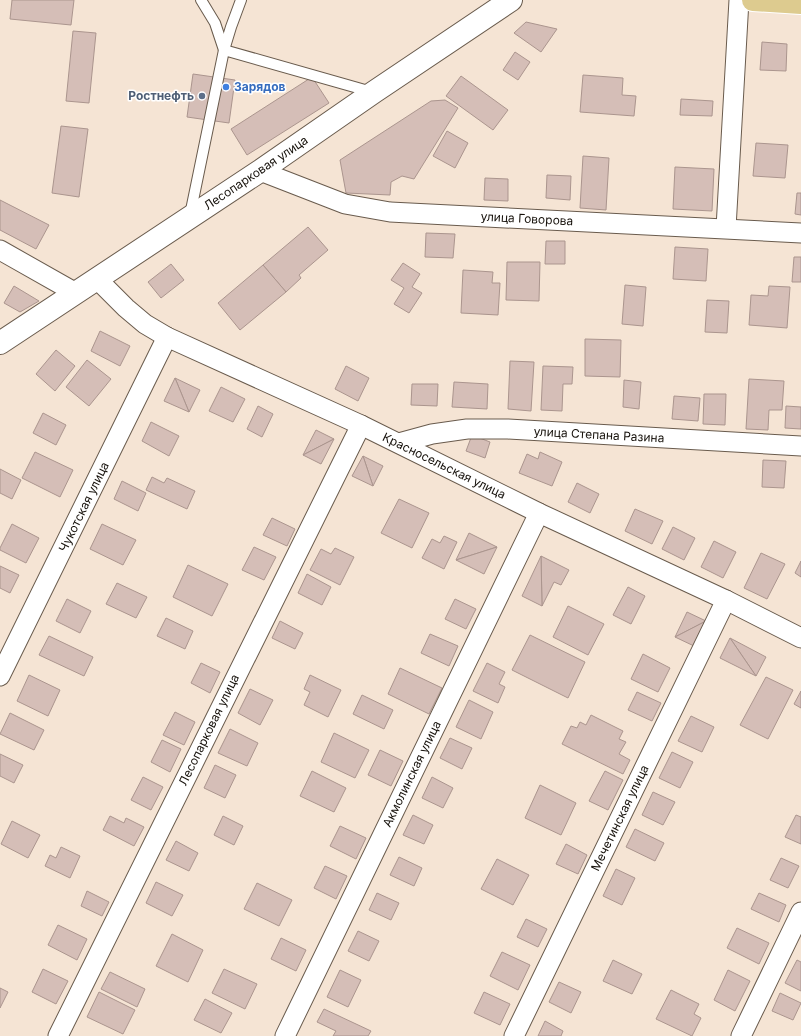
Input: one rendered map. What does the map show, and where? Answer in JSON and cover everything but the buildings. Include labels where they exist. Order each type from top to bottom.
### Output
[{"type":"main road","points":[[753,0],[801,3]]},
{"type":"street","name":"Лесопарковая улица","points":[[0,343],[260,171],[511,0]]},
{"type":"street","points":[[726,228],[739,0]]},
{"type":"street","name":"улица Говорова","points":[[260,171],[345,204],[390,212],[801,233]]},
{"type":"street","points":[[0,250],[76,293]]},
{"type":"street","name":"Красносельская улица","points":[[97,279],[145,324],[167,337],[399,443],[539,512],[726,600],[801,638]]},
{"type":"street","name":"Чукотская улица","points":[[0,676],[167,337]]},
{"type":"street","name":"Лесопарковая улица","points":[[58,1036],[361,425]]},
{"type":"street","name":"улица Степана Разина","points":[[399,443],[432,434],[467,429],[508,429],[801,446]]},
{"type":"street","name":"Акмолинская улица","points":[[285,1036],[539,512]]},
{"type":"street","name":"Мечетинская улица","points":[[514,1036],[726,600]]},
{"type":"street","points":[[741,1036],[801,912]]},
{"type":"lane","points":[[201,0],[215,23],[224,50]]},
{"type":"lane","points":[[190,217],[224,50],[231,27],[242,0]]},
{"type":"lane","points":[[224,50],[374,92]]},
{"type":"place","name":"Зарядов","points":[[226,87]]},
{"type":"place","name":"Ростнефть","points":[[202,96]]}]
